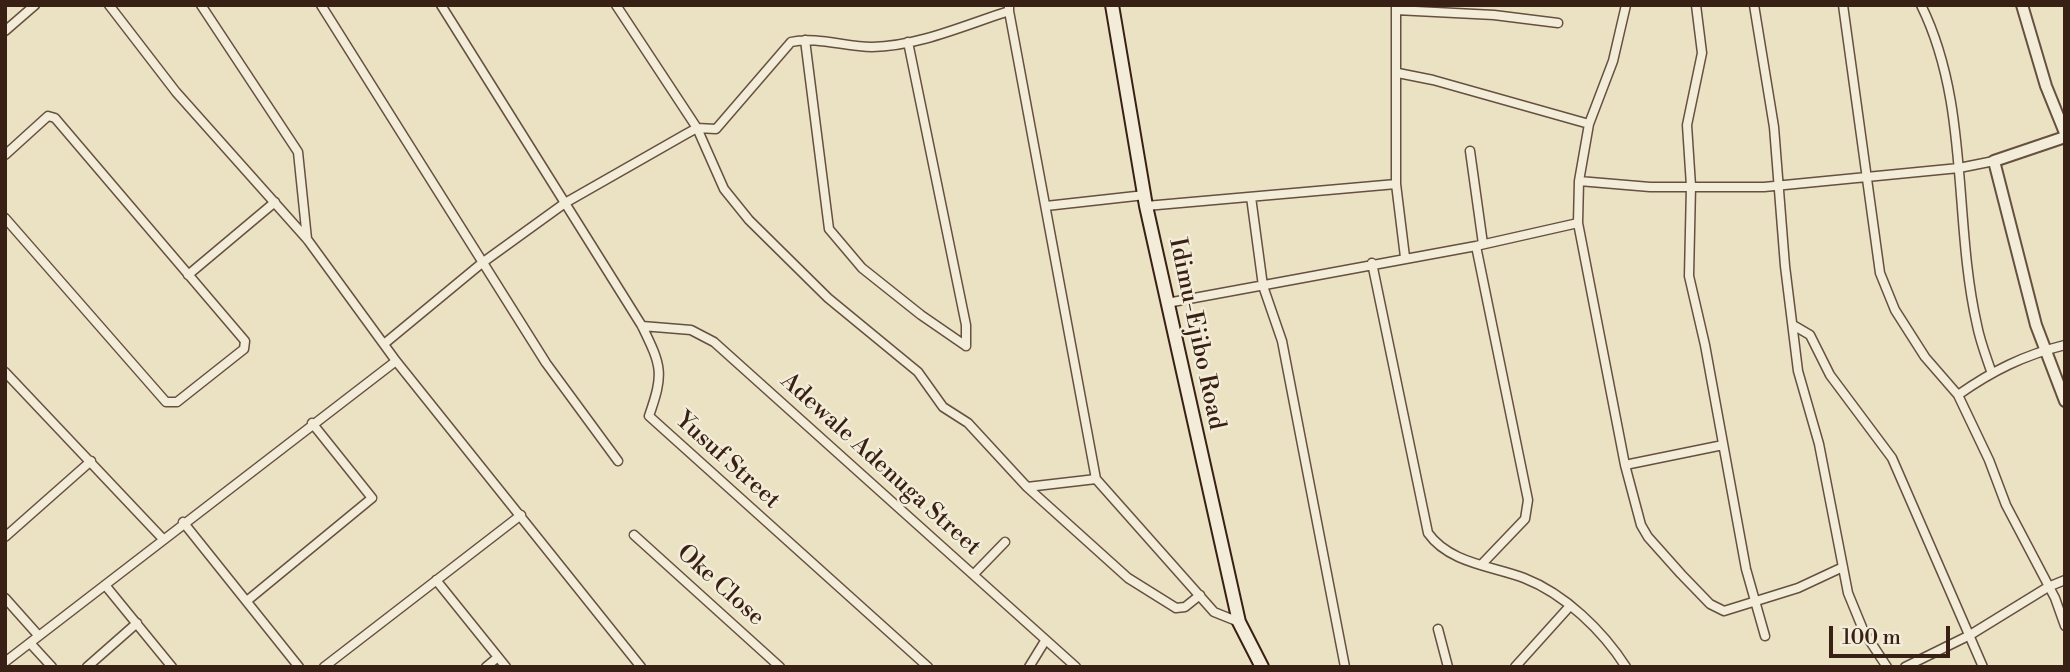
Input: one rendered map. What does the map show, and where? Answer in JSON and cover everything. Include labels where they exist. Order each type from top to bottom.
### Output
[{"type":"main road","name":"Idimu-Ejibo Road","points":[[1112,5],[1167,303],[1239,622],[1263,666]]},
{"type":"street","points":[[5,31],[35,5]]},
{"type":"street","points":[[109,5],[176,92],[307,239],[396,361],[522,515],[641,667]]},
{"type":"street","points":[[201,5],[298,152],[307,239]]},
{"type":"street","points":[[321,5],[546,363],[618,461]]},
{"type":"street","name":"Yusuf Street","points":[[441,5],[642,326],[660,362],[659,386],[649,416],[928,667]]},
{"type":"street","points":[[616,5],[697,128],[724,189],[749,220],[828,298],[918,372],[943,407],[968,422],[1027,486],[1128,578],[1176,608],[1185,607],[1200,595]]},
{"type":"street","points":[[1626,5],[1613,61],[1589,124],[1579,181],[1578,223],[1625,465],[1641,525],[1647,537],[1716,609],[1732,610],[1798,587],[1843,567]]},
{"type":"street","points":[[1696,5],[1702,53],[1687,125],[1691,186],[1689,276],[1746,569],[1765,636]]},
{"type":"street","points":[[1754,5],[1774,127],[1777,185],[1798,371],[1816,430],[1854,612],[1887,667]]},
{"type":"street","points":[[1843,5],[1880,273],[1886,292],[1925,357],[1958,395],[1989,460],[2006,505],[2055,598],[2065,626]]},
{"type":"street","points":[[1922,5],[1933,29],[1948,84],[1973,308],[1991,371]]},
{"type":"street","points":[[1579,181],[1691,186],[1777,185],[1869,178],[1959,168],[1994,161],[2065,135],[2046,86],[2022,5]]},
{"type":"street","points":[[383,344],[482,263],[565,203],[697,128],[708,130],[722,124],[787,45],[804,40],[874,47],[908,43],[1009,8],[1096,479],[1214,612],[1239,622]]},
{"type":"street","points":[[1405,257],[1396,184],[1396,8],[1559,23]]},
{"type":"street","points":[[804,40],[829,229],[869,274],[966,346],[966,326],[908,43]]},
{"type":"street","points":[[1398,73],[1433,79],[1589,124]]},
{"type":"street","points":[[5,155],[48,116],[55,118],[246,345],[177,402],[169,403],[5,218]]},
{"type":"street","points":[[5,138],[14,147]]},
{"type":"street","points":[[1470,150],[1479,245],[1528,500],[1525,519],[1481,565]]},
{"type":"street","points":[[1994,161],[2045,350],[2065,401]]},
{"type":"street","points":[[1046,206],[1251,197],[1396,184]]},
{"type":"street","points":[[1251,197],[1263,286],[1282,341],[1345,667]]},
{"type":"street","points":[[188,275],[275,202]]},
{"type":"street","points":[[1167,303],[1479,245],[1578,223]]},
{"type":"street","points":[[1372,263],[1428,533],[1436,545],[1481,565],[1525,578],[1559,597],[1606,638],[1626,667]]},
{"type":"street","points":[[1793,325],[1810,335],[1830,375],[1892,458],[1983,667]]},
{"type":"street","name":"Adewale Adenuga Street","points":[[642,326],[691,330],[714,342],[1076,667]]},
{"type":"street","points":[[1958,395],[1991,371],[2065,345]]},
{"type":"street","points":[[5,662],[183,522],[396,361]]},
{"type":"street","points":[[5,372],[163,539]]},
{"type":"street","points":[[248,600],[372,498],[312,423]]},
{"type":"street","points":[[1625,465],[1723,444]]},
{"type":"street","points":[[5,537],[33,517],[91,461]]},
{"type":"street","points":[[1027,486],[1096,479]]},
{"type":"street","points":[[324,667],[522,515]]},
{"type":"street","points":[[183,522],[299,667]]},
{"type":"street","name":"Oke Close","points":[[634,535],[780,667]]},
{"type":"street","points":[[974,574],[1005,542]]},
{"type":"street","points":[[436,580],[506,667]]},
{"type":"street","points":[[1905,667],[1970,635],[2048,587],[2065,580]]},
{"type":"street","points":[[105,585],[172,667]]},
{"type":"street","points":[[5,598],[38,635]]},
{"type":"street","points":[[1515,667],[1569,607]]},
{"type":"street","points":[[87,667],[137,623]]},
{"type":"street","points":[[1438,629],[1448,667]]},
{"type":"street","points":[[1029,667],[1045,641]]},
{"type":"street","points":[[30,643],[52,667]]},
{"type":"street","points":[[486,667],[498,657]]}]
